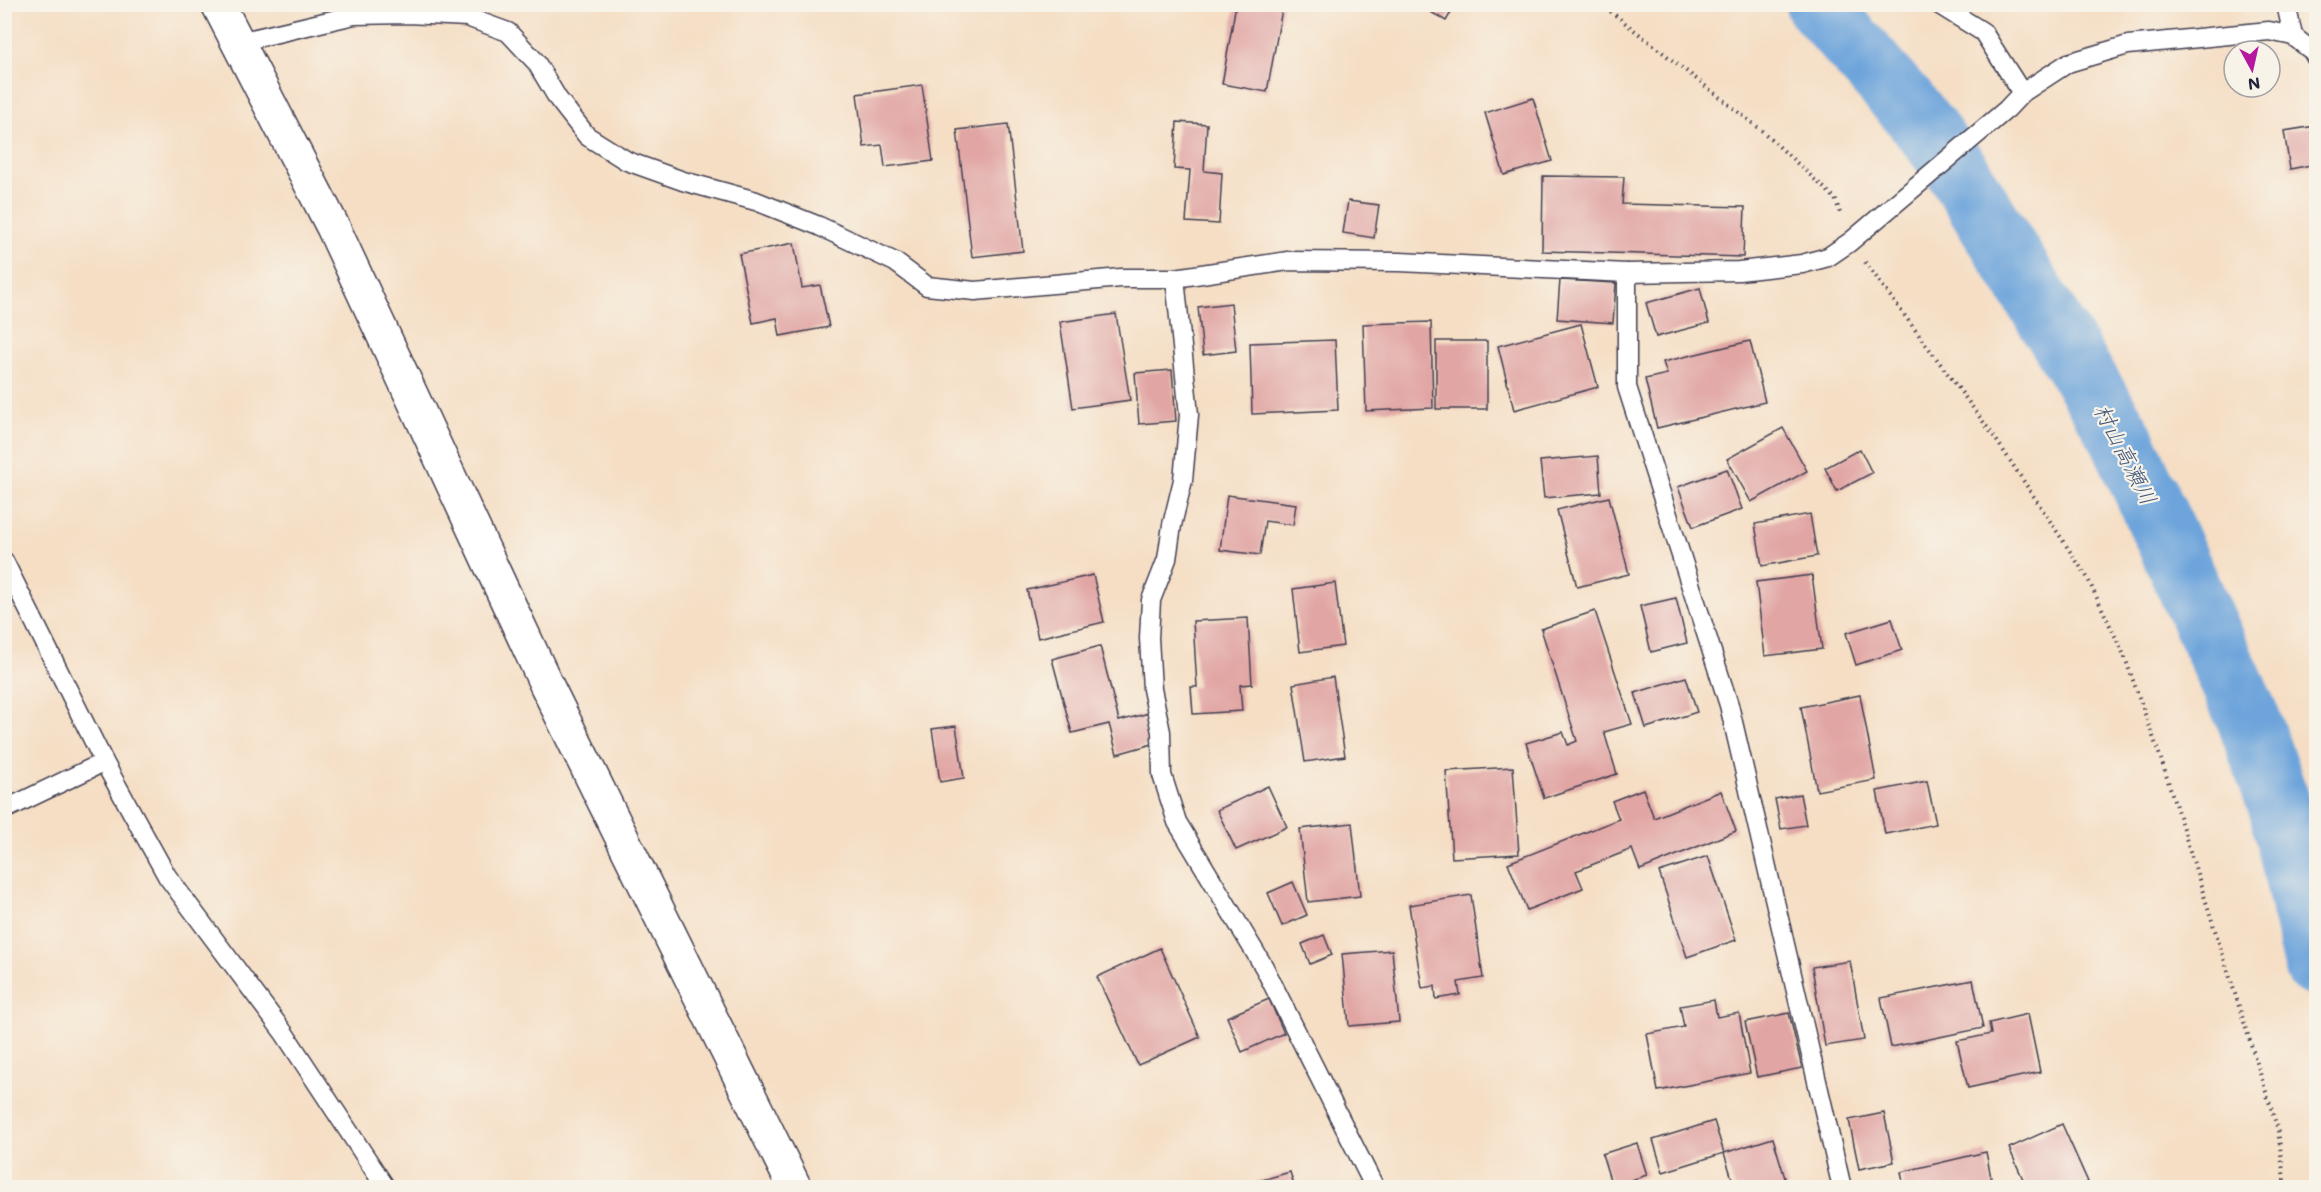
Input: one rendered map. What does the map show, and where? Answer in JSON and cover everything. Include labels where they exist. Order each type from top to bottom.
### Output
[{"type":"street","points":[[221,16],[333,227],[546,684],[795,1188]]},
{"type":"lane","points":[[1938,4],[1983,32],[2022,93]]},
{"type":"lane","points":[[2286,4],[2293,36]]},
{"type":"lane","points":[[221,16],[408,14],[467,17],[508,32],[536,62],[558,99],[587,136],[627,161],[683,181],[756,201],[819,226],[895,262],[927,286],[975,291],[1121,278],[1174,278],[1288,261],[1401,262],[1628,273],[1739,271],[1802,264],[1828,257],[1850,242],[2007,109],[2022,93],[2068,63],[2128,45],[2269,31],[2293,36],[2312,51],[2316,58]]},
{"type":"lane","points":[[1628,273],[1627,387],[1730,705],[1842,1188]]},
{"type":"lane","points":[[1174,278],[1189,415],[1183,480],[1172,525],[1167,559],[1151,600],[1149,638],[1152,688],[1161,732],[1162,775],[1177,822],[1264,966],[1375,1188]]},
{"type":"lane","points":[[4,561],[104,762],[168,876],[284,1033],[386,1188]]},
{"type":"lane","points":[[4,810],[104,762]]},
{"type":"path","points":[[1601,4],[1760,129],[1835,198],[1850,242],[1993,435],[2087,577],[2124,655],[2160,759],[2278,1130],[2285,1188]]},
{"type":"building","points":[[1236,4],[1283,4],[1267,92],[1222,84]]},
{"type":"building","points":[[1417,4],[1456,4],[1446,21]]},
{"type":"building","points":[[922,85],[933,161],[885,167],[882,145],[864,147],[857,94]]},
{"type":"building","points":[[1533,98],[1552,161],[1504,175],[1485,113]]},
{"type":"building","points":[[1177,122],[1207,124],[1204,171],[1222,173],[1219,224],[1186,222],[1190,170],[1174,169]]},
{"type":"building","points":[[1008,124],[1023,251],[972,257],[957,130]]},
{"type":"building","points":[[2316,126],[2316,164],[2290,169],[2284,131]]},
{"type":"building","points":[[1543,176],[1624,177],[1622,204],[1745,207],[1743,257],[1542,251]]},
{"type":"building","points":[[1348,201],[1379,205],[1374,238],[1343,233]]},
{"type":"building","points":[[794,243],[802,288],[820,285],[829,327],[780,336],[777,318],[753,323],[739,254]]},
{"type":"building","points":[[1560,280],[1616,283],[1613,323],[1557,319]]},
{"type":"building","points":[[1700,288],[1709,323],[1656,337],[1646,303]]},
{"type":"building","points":[[1231,303],[1236,351],[1203,355],[1198,307]]},
{"type":"building","points":[[1116,314],[1130,400],[1073,408],[1060,322]]},
{"type":"building","points":[[1431,322],[1433,408],[1366,411],[1363,324]]},
{"type":"building","points":[[1581,324],[1598,387],[1514,410],[1498,346]]},
{"type":"building","points":[[1335,340],[1338,410],[1252,414],[1250,343]]},
{"type":"building","points":[[1436,341],[1487,341],[1487,409],[1436,409]]},
{"type":"building","points":[[1750,341],[1765,402],[1657,428],[1645,379],[1667,374],[1663,362]]},
{"type":"building","points":[[1172,370],[1176,421],[1139,424],[1135,373]]},
{"type":"building","points":[[1783,428],[1807,471],[1751,502],[1727,459]]},
{"type":"building","points":[[1860,449],[1872,473],[1837,491],[1825,468]]},
{"type":"building","points":[[1598,456],[1601,493],[1544,498],[1540,461]]},
{"type":"building","points":[[1727,469],[1742,509],[1693,527],[1678,487]]},
{"type":"building","points":[[1227,495],[1296,504],[1293,525],[1265,521],[1260,555],[1220,550]]},
{"type":"building","points":[[1609,497],[1629,574],[1577,587],[1557,510]]},
{"type":"building","points":[[1810,514],[1817,556],[1762,566],[1755,524]]},
{"type":"building","points":[[1093,575],[1104,622],[1038,638],[1027,590]]},
{"type":"building","points":[[1812,575],[1822,649],[1765,656],[1756,582]]},
{"type":"building","points":[[1335,583],[1343,646],[1300,652],[1293,589]]},
{"type":"building","points":[[1676,598],[1687,643],[1651,652],[1640,606]]},
{"type":"building","points":[[1595,611],[1632,724],[1604,732],[1617,774],[1544,798],[1526,743],[1563,732],[1568,745],[1577,741],[1541,629]]},
{"type":"building","points":[[1248,618],[1252,684],[1240,685],[1242,711],[1193,714],[1191,687],[1197,687],[1193,621]]},
{"type":"building","points":[[1892,619],[1902,650],[1856,665],[1846,633]]},
{"type":"building","points":[[1100,646],[1119,721],[1149,713],[1156,743],[1117,754],[1109,724],[1072,733],[1052,659]]},
{"type":"building","points":[[1333,677],[1345,756],[1305,762],[1293,684]]},
{"type":"building","points":[[1686,677],[1697,712],[1646,728],[1635,693]]},
{"type":"building","points":[[1860,695],[1876,780],[1817,791],[1801,707]]},
{"type":"building","points":[[956,726],[964,778],[940,782],[932,729]]},
{"type":"building","points":[[1513,767],[1519,854],[1452,858],[1446,771]]},
{"type":"building","points":[[1927,781],[1936,824],[1885,834],[1877,791]]},
{"type":"building","points":[[1268,786],[1287,827],[1236,850],[1217,810]]},
{"type":"building","points":[[1643,789],[1654,818],[1721,791],[1736,831],[1640,870],[1632,849],[1576,871],[1583,888],[1527,910],[1508,863],[1619,819],[1612,801]]},
{"type":"building","points":[[1800,794],[1806,825],[1781,829],[1775,799]]},
{"type":"building","points":[[1352,823],[1360,896],[1308,902],[1300,829]]},
{"type":"building","points":[[1708,856],[1736,940],[1687,957],[1659,872]]},
{"type":"building","points":[[1293,882],[1307,915],[1282,926],[1268,893]]},
{"type":"building","points":[[1471,895],[1483,978],[1458,982],[1460,995],[1436,999],[1435,986],[1422,988],[1409,905]]},
{"type":"building","points":[[1324,935],[1332,955],[1310,964],[1302,944]]},
{"type":"building","points":[[1160,948],[1200,1037],[1138,1065],[1097,977]]},
{"type":"building","points":[[1392,950],[1399,1022],[1349,1026],[1342,954]]},
{"type":"building","points":[[1850,961],[1864,1040],[1825,1046],[1812,967]]},
{"type":"building","points":[[1973,980],[1983,1028],[1891,1047],[1881,998]]},
{"type":"building","points":[[1269,999],[1284,1033],[1242,1052],[1227,1017]]},
{"type":"building","points":[[1714,1000],[1717,1017],[1739,1013],[1750,1073],[1658,1091],[1647,1034],[1684,1027],[1680,1006]]},
{"type":"building","points":[[1789,1013],[1802,1068],[1757,1077],[1745,1022]]},
{"type":"building","points":[[2028,1014],[2040,1072],[1968,1088],[1957,1041],[1991,1034],[1989,1023]]},
{"type":"building","points":[[1884,1113],[1894,1162],[1859,1169],[1849,1120]]},
{"type":"building","points":[[1714,1121],[1724,1153],[1663,1172],[1653,1140]]},
{"type":"building","points":[[2062,1124],[2088,1182],[2075,1188],[2027,1188],[2009,1148]]},
{"type":"building","points":[[1773,1138],[1788,1188],[1735,1188],[1724,1153]]},
{"type":"building","points":[[1637,1143],[1647,1175],[1612,1186],[1602,1154]]},
{"type":"building","points":[[1986,1152],[1993,1188],[1904,1188],[1901,1172]]},
{"type":"building","points":[[1290,1172],[1295,1188],[1238,1188],[1238,1187]]},
{"type":"building","points":[[1359,1182],[1361,1188],[1341,1188],[1341,1187]]},
{"type":"waterway","name":"村山高瀬川","points":[[1817,4],[1915,115],[1959,173],[2121,437],[2248,718],[2281,810],[2316,965]]}]
